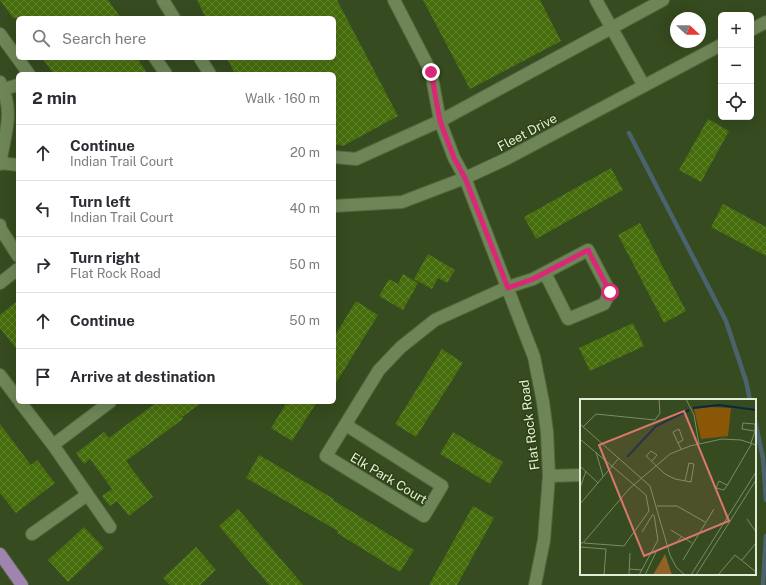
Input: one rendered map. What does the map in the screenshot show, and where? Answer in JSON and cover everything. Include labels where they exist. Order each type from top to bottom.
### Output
[{"type":"main road","points":[[0,554],[22,585]]},
{"type":"street","points":[[163,0],[173,16]]},
{"type":"street","name":"Flat Rock Road","points":[[394,0],[431,72],[440,121],[454,158],[465,178],[534,357],[547,432],[549,476],[544,540],[535,585]]},
{"type":"street","points":[[596,0],[644,86]]},
{"type":"street","points":[[336,157],[356,158],[440,121],[663,0]]},
{"type":"street","points":[[754,28],[766,22]]},
{"type":"street","points":[[0,34],[16,56]]},
{"type":"street","name":"Fleet Drive","points":[[336,206],[402,202],[465,178],[506,159],[718,47]]},
{"type":"street","points":[[19,60],[28,72]]},
{"type":"street","points":[[156,60],[165,72]]},
{"type":"street","points":[[201,60],[209,72]]},
{"type":"street","points":[[16,85],[2,85],[8,106],[8,131],[0,163],[16,165]]},
{"type":"street","points":[[0,226],[16,253]]},
{"type":"street","name":"Elk Park Court","points":[[346,425],[442,486],[424,516],[326,456],[380,370],[400,346],[435,320],[508,288],[533,279],[544,273],[588,250],[610,292],[604,304],[568,319],[544,273]]},
{"type":"street","points":[[0,283],[16,270]]},
{"type":"street","points":[[0,375],[16,396]]},
{"type":"street","points":[[22,404],[53,445],[110,527]]},
{"type":"street","points":[[53,445],[107,404]]},
{"type":"street","points":[[549,476],[580,475]]},
{"type":"street","points":[[32,534],[87,495]]},
{"type":"building","points":[[0,0],[108,0],[120,16],[16,16],[16,18],[13,18]]},
{"type":"building","points":[[197,0],[337,0],[398,116],[343,146],[336,144],[336,72],[234,72],[228,60],[336,60],[336,16],[205,16]]},
{"type":"building","points":[[423,0],[540,0],[561,41],[470,89]]},
{"type":"building","points":[[44,60],[138,60],[147,72],[52,72]]},
{"type":"building","points":[[708,119],[729,131],[701,182],[679,170]]},
{"type":"building","points":[[611,168],[623,190],[536,239],[524,217]]},
{"type":"building","points":[[723,204],[766,227],[766,256],[711,227]]},
{"type":"building","points":[[640,223],[686,311],[664,323],[618,235]]},
{"type":"building","points":[[428,254],[455,270],[447,283],[438,278],[432,289],[414,279]]},
{"type":"building","points":[[403,274],[418,283],[403,310],[379,296],[389,279],[398,284]]},
{"type":"building","points":[[356,301],[378,315],[336,383],[336,334]]},
{"type":"building","points":[[16,302],[16,348],[0,328],[0,315]]},
{"type":"building","points":[[633,323],[644,346],[590,371],[579,348]]},
{"type":"building","points":[[442,349],[463,363],[416,437],[395,424]]},
{"type":"building","points":[[154,404],[200,404],[182,417],[183,419],[126,461],[153,497],[129,516],[117,501],[110,506],[102,496],[112,489],[90,459],[84,464],[76,453],[104,432],[109,438]]},
{"type":"building","points":[[286,404],[316,404],[292,441],[271,428]]},
{"type":"building","points":[[0,424],[31,465],[37,460],[55,483],[16,513],[0,493]]},
{"type":"building","points":[[453,432],[503,462],[490,484],[440,454]]},
{"type":"building","points":[[259,455],[334,499],[333,500],[414,550],[400,572],[337,533],[338,531],[246,478]]},
{"type":"building","points":[[473,506],[494,518],[457,585],[429,585]]},
{"type":"building","points":[[238,509],[303,585],[269,585],[219,526]]},
{"type":"building","points":[[84,527],[104,548],[68,582],[48,560]]},
{"type":"building","points":[[196,547],[216,570],[200,585],[170,585],[163,578]]},
{"type":"waterway","points":[[629,133],[726,321],[746,381],[750,399]]},
{"type":"waterway","points":[[756,426],[763,458],[766,500]]},
{"type":"waterway","points":[[763,585],[766,536]]},
{"type":"route","points":[[431,72],[440,121],[454,158],[465,178],[508,288],[533,279],[588,250],[610,292]]}]
